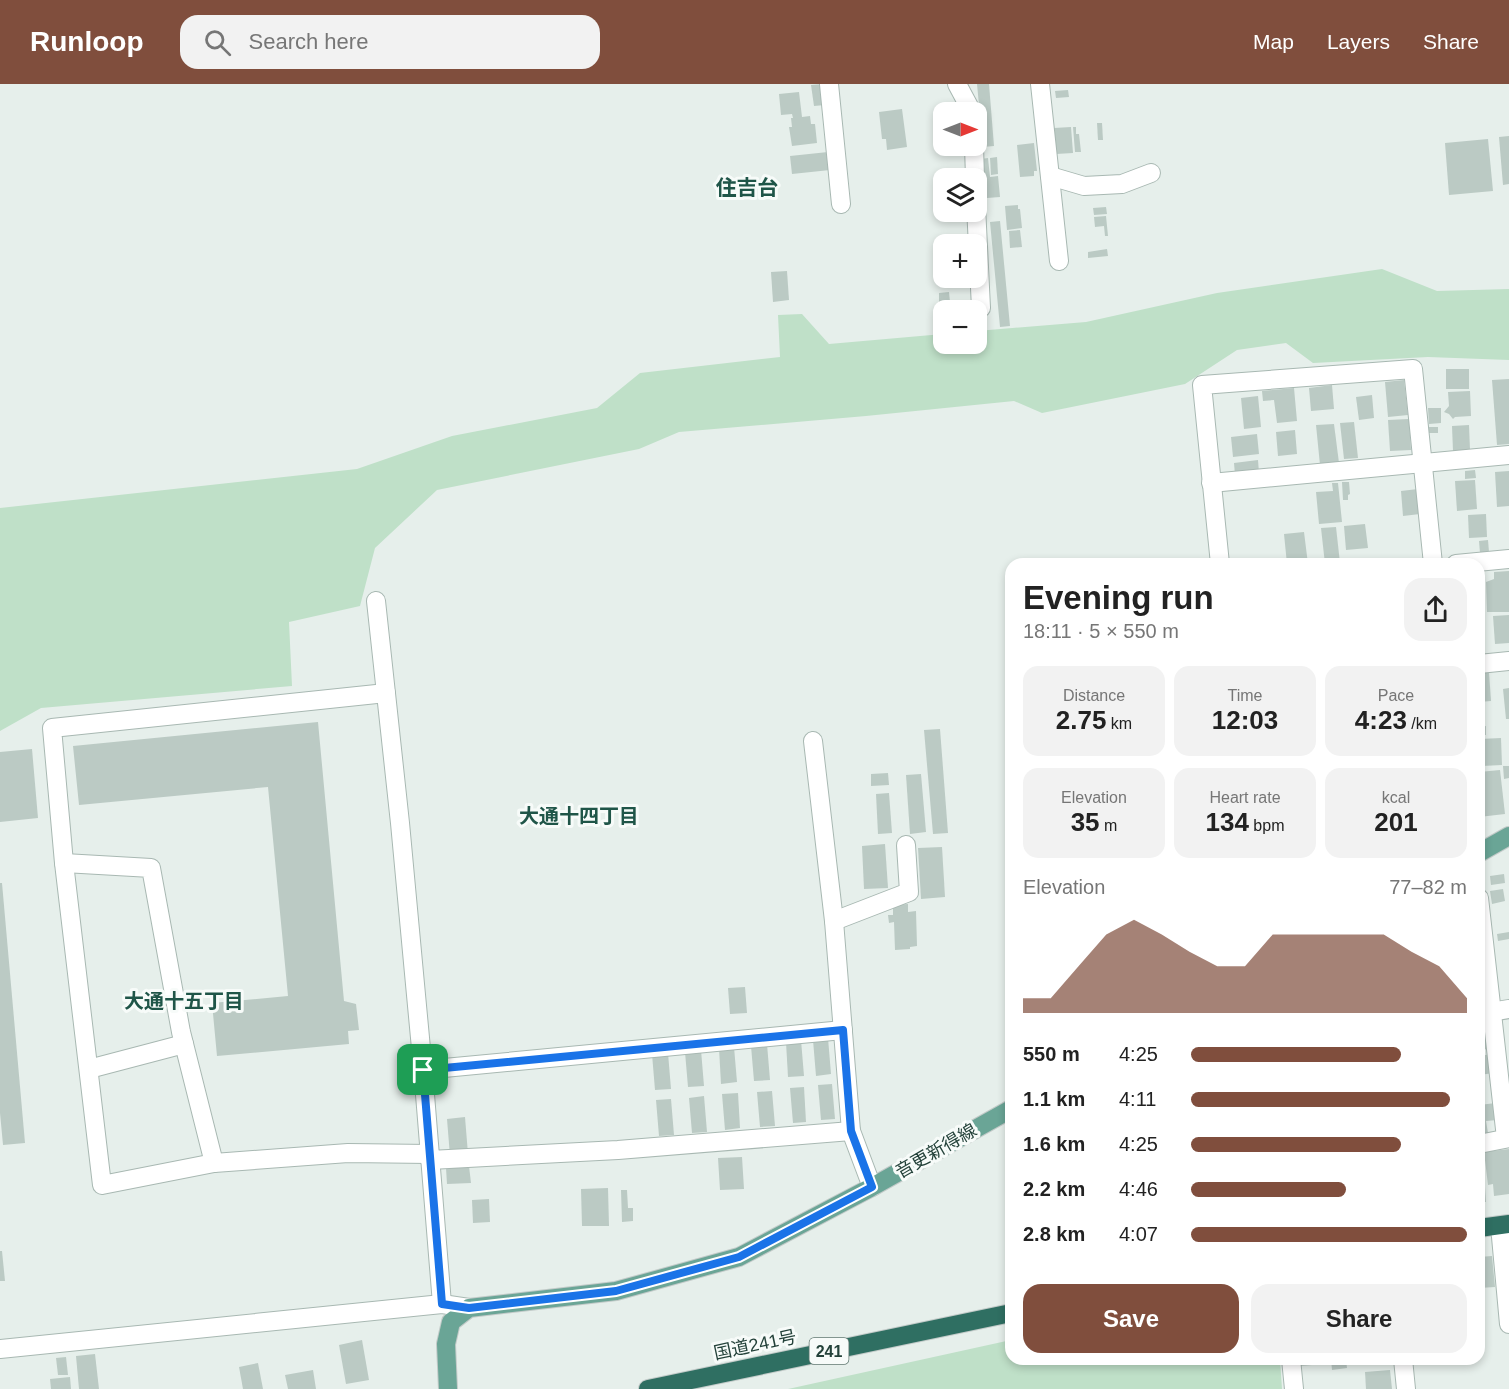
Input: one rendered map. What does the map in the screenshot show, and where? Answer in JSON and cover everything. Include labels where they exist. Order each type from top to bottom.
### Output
[{"type":"highway","points":[[1485,1227],[1504,1225]]},
{"type":"highway","name":"国道241号","points":[[648,1389],[1005,1314]]},
{"type":"main road","points":[[1485,850],[1509,836]]},
{"type":"main road","name":"音更新得線","points":[[469,1308],[616,1291],[739,1257],[872,1187],[1005,1111]]},
{"type":"main road","points":[[448,1389],[446,1344],[451,1322],[469,1308]]},
{"type":"street","points":[[829,84],[841,204]]},
{"type":"street","points":[[957,84],[967,102]]},
{"type":"street","points":[[1040,84],[1059,261]]},
{"type":"street","points":[[1050,176],[1084,186],[1122,184],[1151,173]]},
{"type":"street","points":[[977,222],[981,300]]},
{"type":"street","points":[[1219,558],[1202,385],[1413,369],[1432,558]]},
{"type":"street","points":[[1212,483],[1509,455]]},
{"type":"street","points":[[1485,561],[1509,559]]},
{"type":"street","points":[[376,602],[423,1070],[442,1304]]},
{"type":"street","points":[[1485,663],[1509,661]]},
{"type":"street","points":[[386,693],[52,728],[64,863],[102,1185],[214,1163],[348,1153],[430,1157],[618,1150],[851,1131]]},
{"type":"street","points":[[813,741],[834,921],[851,1131],[872,1187]]},
{"type":"street","points":[[834,921],[909,892],[906,845]]},
{"type":"street","points":[[64,863],[151,868],[184,1044],[214,1163]]},
{"type":"street","points":[[1485,947],[1508,1138],[1485,1143]]},
{"type":"street","points":[[423,1070],[843,1030]]},
{"type":"street","points":[[89,1069],[184,1044]]},
{"type":"street","points":[[1504,1225],[1509,1324]]},
{"type":"street","points":[[0,1348],[442,1304],[469,1308]]},
{"type":"street","points":[[1292,1365],[1294,1389]]},
{"type":"street","points":[[1404,1365],[1406,1389]]},
{"type":"green space","points":[[1382,269],[1437,291],[1509,289],[1509,360],[1428,357],[1313,363],[1286,343],[1237,350],[1185,384],[1042,413],[1014,401],[679,432],[639,449],[437,490],[375,548],[360,606],[289,622],[292,686],[41,708],[0,731],[0,508],[357,469],[452,436],[597,408],[640,373],[780,357],[778,315],[802,314],[829,344],[933,335],[933,354],[987,354],[987,330],[1086,322],[1217,293]]},
{"type":"green space","points":[[1005,1341],[1005,1365],[1280,1365],[1282,1389],[788,1389]]},
{"type":"building","points":[[823,84],[825,105],[814,106],[811,85]]},
{"type":"building","points":[[977,84],[989,84],[994,146],[987,147],[987,102],[979,102]]},
{"type":"building","points":[[1068,90],[1069,97],[1056,98],[1055,91]]},
{"type":"building","points":[[799,92],[802,117],[810,116],[811,124],[815,124],[817,143],[792,146],[789,127],[792,127],[792,114],[781,115],[779,94]]},
{"type":"building","points":[[902,109],[907,147],[887,150],[886,139],[882,139],[879,112]]},
{"type":"building","points":[[1097,123],[1102,123],[1103,140],[1098,140]]},
{"type":"building","points":[[1071,127],[1073,153],[1056,154],[1054,128]]},
{"type":"building","points":[[1073,127],[1076,127],[1076,134],[1079,134],[1081,152],[1075,152]]},
{"type":"building","points":[[1509,136],[1509,184],[1503,185],[1499,137]]},
{"type":"building","points":[[1488,139],[1493,191],[1449,195],[1445,143]]},
{"type":"building","points":[[1034,143],[1037,171],[1034,171],[1034,176],[1020,177],[1017,145]]},
{"type":"building","points":[[828,152],[830,170],[792,174],[790,156]]},
{"type":"building","points":[[997,157],[998,174],[991,175],[990,158]]},
{"type":"building","points":[[988,158],[990,177],[998,176],[1000,197],[987,198],[987,168],[982,168],[981,159]]},
{"type":"building","points":[[1018,205],[1022,228],[1007,230],[1005,206]]},
{"type":"building","points":[[1106,207],[1107,214],[1094,215],[1093,208]]},
{"type":"building","points":[[1106,216],[1108,236],[1105,236],[1104,226],[1095,227],[1094,217]]},
{"type":"building","points":[[1000,221],[1010,326],[1000,327],[990,222]]},
{"type":"building","points":[[1020,230],[1022,247],[1010,248],[1009,231]]},
{"type":"building","points":[[1107,249],[1108,256],[1088,258],[1088,252]]},
{"type":"building","points":[[787,271],[789,300],[773,302],[771,272]]},
{"type":"building","points":[[949,292],[950,300],[939,300],[939,293]]},
{"type":"building","points":[[1446,369],[1469,369],[1469,389],[1446,389]]},
{"type":"building","points":[[1509,379],[1509,444],[1497,445],[1492,380]]},
{"type":"building","points":[[1404,380],[1408,415],[1388,417],[1385,382]]},
{"type":"building","points":[[1332,385],[1334,409],[1311,411],[1309,388]]},
{"type":"building","points":[[1294,388],[1297,421],[1277,423],[1274,400],[1263,401],[1262,391]]},
{"type":"building","points":[[1470,391],[1471,416],[1453,419],[1444,412],[1449,406],[1448,392]]},
{"type":"building","points":[[1372,395],[1374,418],[1359,420],[1356,397]]},
{"type":"building","points":[[1258,396],[1261,427],[1244,429],[1241,398]]},
{"type":"building","points":[[1428,408],[1441,408],[1441,423],[1429,424]]},
{"type":"building","points":[[1409,419],[1411,450],[1390,451],[1388,420]]},
{"type":"building","points":[[1354,422],[1358,458],[1344,459],[1340,423]]},
{"type":"building","points":[[1334,424],[1339,463],[1320,465],[1316,425]]},
{"type":"building","points":[[1469,425],[1470,450],[1453,451],[1452,426]]},
{"type":"building","points":[[1429,427],[1438,427],[1438,433],[1429,433]]},
{"type":"building","points":[[1295,430],[1297,454],[1278,456],[1276,432]]},
{"type":"building","points":[[1257,434],[1259,454],[1233,457],[1231,437]]},
{"type":"building","points":[[1258,460],[1259,473],[1235,475],[1234,463]]},
{"type":"building","points":[[1475,470],[1476,478],[1465,479],[1465,471]]},
{"type":"building","points":[[1509,471],[1509,506],[1497,507],[1495,472]]},
{"type":"building","points":[[1475,480],[1477,509],[1457,511],[1455,481]]},
{"type":"building","points":[[1342,482],[1349,482],[1348,500],[1343,500]]},
{"type":"building","points":[[1332,483],[1338,483],[1342,522],[1319,524],[1316,492],[1333,491]]},
{"type":"building","points":[[1418,489],[1420,514],[1403,516],[1401,491]]},
{"type":"building","points":[[1486,514],[1487,537],[1469,538],[1468,515]]},
{"type":"building","points":[[1365,524],[1368,548],[1346,550],[1344,526]]},
{"type":"building","points":[[1336,527],[1339,558],[1324,558],[1321,528]]},
{"type":"building","points":[[1304,532],[1307,558],[1286,558],[1284,534]]},
{"type":"building","points":[[1488,540],[1489,552],[1480,553],[1479,541]]},
{"type":"building","points":[[1509,571],[1509,612],[1487,612],[1486,582],[1494,579],[1494,572]]},
{"type":"building","points":[[1509,615],[1509,643],[1495,644],[1493,616]]},
{"type":"building","points":[[1485,672],[1489,672],[1491,701],[1485,702]]},
{"type":"building","points":[[1509,688],[1509,719],[1506,719],[1503,689]]},
{"type":"building","points":[[318,722],[344,1001],[356,1004],[359,1030],[348,1031],[349,1044],[217,1056],[212,1003],[288,996],[268,787],[79,805],[73,746]]},
{"type":"building","points":[[940,729],[948,833],[933,834],[924,730]]},
{"type":"building","points":[[1501,738],[1502,765],[1485,766],[1485,739]]},
{"type":"building","points":[[32,749],[38,818],[0,822],[0,752]]},
{"type":"building","points":[[1503,766],[1509,766],[1509,778],[1504,779]]},
{"type":"building","points":[[1500,770],[1505,814],[1485,816],[1485,771]]},
{"type":"building","points":[[888,773],[889,785],[871,786],[871,774]]},
{"type":"building","points":[[921,774],[926,832],[910,834],[906,775]]},
{"type":"building","points":[[889,793],[892,833],[878,834],[876,794]]},
{"type":"building","points":[[885,844],[888,888],[864,889],[862,846]]},
{"type":"building","points":[[942,847],[945,897],[921,899],[918,848]]},
{"type":"building","points":[[1504,874],[1505,883],[1491,885],[1490,876]]},
{"type":"building","points":[[0,883],[2,883],[25,1143],[3,1145],[0,1113]]},
{"type":"building","points":[[1503,889],[1505,901],[1492,904],[1490,891]]},
{"type":"building","points":[[908,904],[908,912],[916,911],[917,946],[895,950],[894,922],[889,923],[888,915],[893,915],[893,905]]},
{"type":"building","points":[[1509,932],[1509,939],[1498,941],[1497,934]]},
{"type":"building","points":[[745,987],[747,1013],[730,1014],[728,988]]},
{"type":"building","points":[[1485,1027],[1488,1049],[1485,1049]]},
{"type":"building","points":[[828,1038],[831,1074],[816,1076],[813,1040]]},
{"type":"building","points":[[801,1040],[804,1076],[788,1077],[786,1042]]},
{"type":"building","points":[[767,1044],[770,1080],[754,1081],[751,1046]]},
{"type":"building","points":[[734,1047],[737,1082],[721,1084],[719,1048]]},
{"type":"building","points":[[701,1050],[704,1086],[688,1087],[685,1052]]},
{"type":"building","points":[[668,1053],[671,1089],[655,1090],[652,1054]]},
{"type":"building","points":[[1492,1054],[1494,1073],[1485,1074],[1485,1055]]},
{"type":"building","points":[[832,1084],[835,1119],[821,1120],[818,1085]]},
{"type":"building","points":[[804,1087],[806,1122],[793,1123],[790,1088]]},
{"type":"building","points":[[772,1091],[775,1126],[760,1127],[757,1092]]},
{"type":"building","points":[[738,1093],[740,1128],[725,1130],[722,1094]]},
{"type":"building","points":[[704,1096],[707,1132],[692,1133],[689,1098]]},
{"type":"building","points":[[671,1099],[674,1135],[659,1136],[656,1100]]},
{"type":"building","points":[[1496,1103],[1498,1120],[1486,1121],[1488,1133],[1485,1133],[1485,1104]]},
{"type":"building","points":[[465,1117],[468,1154],[450,1156],[447,1119]]},
{"type":"building","points":[[1509,1149],[1509,1194],[1494,1196],[1493,1184],[1488,1185],[1485,1152]]},
{"type":"building","points":[[742,1157],[744,1189],[720,1190],[718,1158]]},
{"type":"building","points":[[469,1166],[471,1183],[447,1184],[446,1168]]},
{"type":"building","points":[[608,1188],[609,1226],[582,1226],[581,1189]]},
{"type":"building","points":[[621,1190],[627,1190],[628,1208],[633,1208],[633,1221],[622,1222]]},
{"type":"building","points":[[489,1199],[490,1222],[473,1223],[472,1200]]},
{"type":"building","points":[[0,1251],[2,1251],[5,1281],[0,1281]]},
{"type":"building","points":[[1492,1256],[1495,1287],[1485,1288],[1485,1257]]},
{"type":"building","points":[[362,1340],[369,1380],[346,1384],[339,1345]]},
{"type":"building","points":[[95,1354],[99,1389],[79,1389],[76,1356]]},
{"type":"building","points":[[66,1357],[68,1375],[58,1375],[56,1358]]},
{"type":"building","points":[[258,1363],[263,1389],[243,1389],[239,1367]]},
{"type":"building","points":[[1332,1365],[1347,1365],[1347,1368],[1332,1370]]},
{"type":"building","points":[[313,1370],[316,1389],[288,1389],[285,1375]]},
{"type":"building","points":[[1390,1370],[1392,1389],[1366,1389],[1365,1372]]},
{"type":"building","points":[[70,1377],[71,1389],[51,1389],[50,1379]]},
{"type":"district","name":"住吉台","points":[[747,187]]},
{"type":"district","name":"大通十四丁目","points":[[579,816]]},
{"type":"district","name":"大通十五丁目","points":[[184,1001]]},
{"type":"route","points":[[843,1030],[851,1131],[872,1187],[739,1257],[616,1291],[469,1308],[442,1304],[423,1070],[843,1030]]}]
